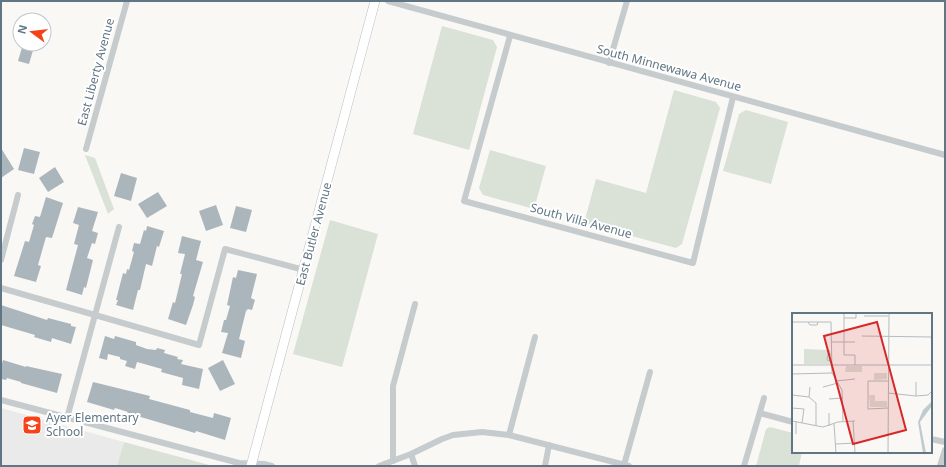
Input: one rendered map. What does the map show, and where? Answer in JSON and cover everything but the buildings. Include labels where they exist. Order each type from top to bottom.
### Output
[{"type":"street","name":"East Liberty Avenue","points":[[86,149],[127,1]]},
{"type":"street","name":"East Butler Avenue","points":[[252,465],[375,1]]},
{"type":"street","name":"South Minnewawa Avenue","points":[[388,1],[510,36],[945,155]]},
{"type":"street","points":[[609,63],[627,1]]},
{"type":"street","name":"South Villa Avenue","points":[[510,36],[464,201],[693,262],[733,97]]},
{"type":"street","points":[[1,260],[18,195]]},
{"type":"street","points":[[67,418],[119,227]]},
{"type":"street","points":[[1,288],[199,345],[225,249],[304,270]]},
{"type":"street","points":[[393,461],[393,386],[415,304]]},
{"type":"street","points":[[509,435],[535,337]]},
{"type":"street","points":[[379,466],[453,435],[482,432],[509,435],[626,465],[650,372]]},
{"type":"street","points":[[744,466],[764,398]]},
{"type":"street","points":[[1,400],[239,463],[272,466]]},
{"type":"street","points":[[760,412],[792,422]]},
{"type":"street","points":[[932,439],[945,442]]},
{"type":"street","points":[[545,466],[549,445]]},
{"type":"street","points":[[940,466],[945,450]]},
{"type":"street","points":[[410,454],[415,466]]},
{"type":"shaded area","points":[[442,26],[493,40],[497,47],[469,150],[413,134]]},
{"type":"shaded area","points":[[674,90],[716,102],[720,108],[682,244],[676,248],[584,223],[596,179],[646,193]]},
{"type":"shaded area","points":[[746,110],[788,122],[771,184],[723,171],[739,114]]},
{"type":"shaded area","points":[[490,150],[546,166],[534,209],[483,195],[479,188]]},
{"type":"shaded area","points":[[85,155],[95,158],[114,209],[108,214]]},
{"type":"shaded area","points":[[330,220],[378,234],[342,367],[293,354]]},
{"type":"shaded area","name":"Ayer Elementary School","points":[[1,408],[124,442],[117,466],[1,466]]},
{"type":"shaded area","points":[[770,427],[792,433],[792,453],[802,453],[799,466],[756,466],[766,429]]},
{"type":"shaded area","points":[[124,442],[213,466],[117,466]]},
{"type":"place","name":"Ayer Elementary School","points":[[32,425]]}]
